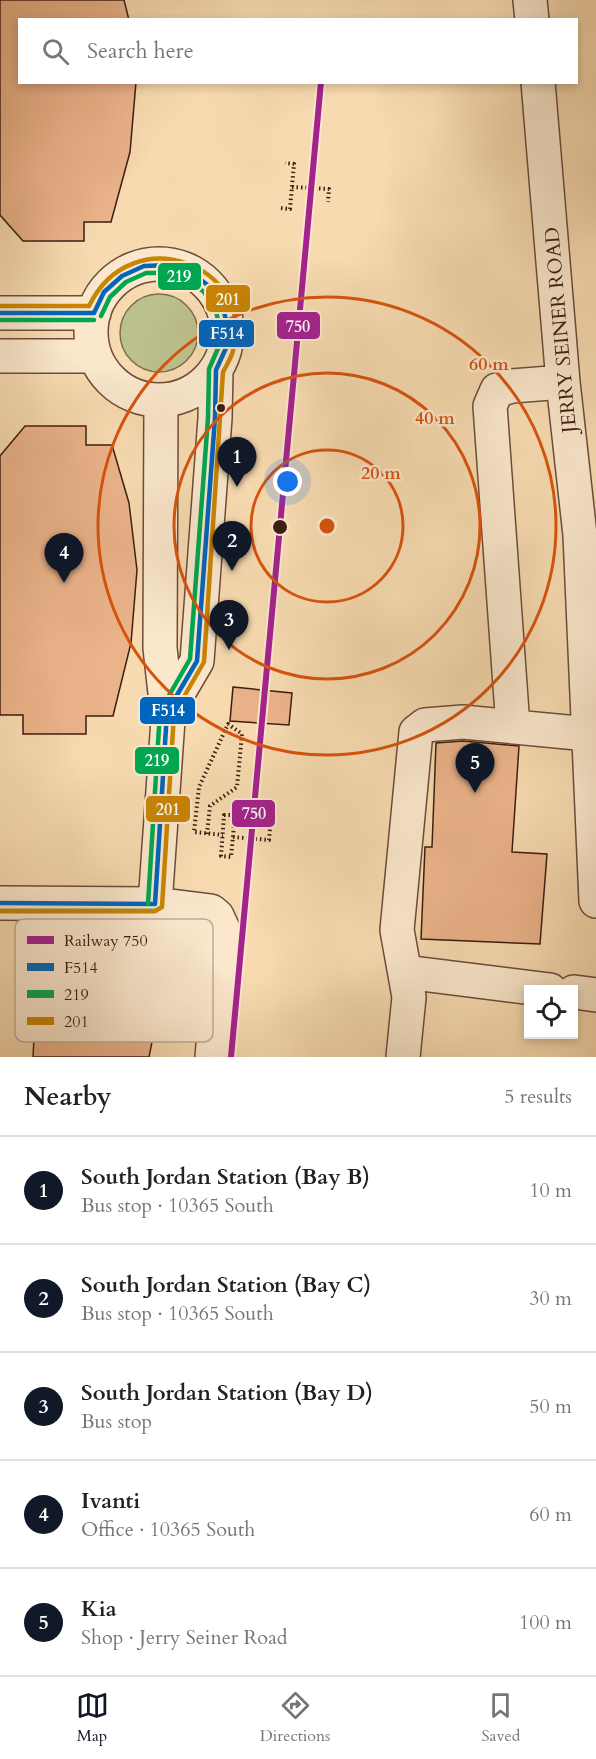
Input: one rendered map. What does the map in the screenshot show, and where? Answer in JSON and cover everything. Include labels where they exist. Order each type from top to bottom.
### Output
[{"type":"street","points":[[530,0],[532,18]]},
{"type":"street","name":"JERRY SEINER ROAD","points":[[538,84],[563,382],[580,535],[596,901]]},
{"type":"street","points":[[167,712],[197,661],[214,439],[216,370],[227,340],[225,315],[210,287],[184,269],[160,265],[129,271],[104,292],[94,313],[91,335],[95,356],[103,371],[121,388],[144,399],[177,398],[192,392],[206,382],[216,370]]},
{"type":"street","points":[[0,313],[94,313]]},
{"type":"street","points":[[0,356],[95,356]]},
{"type":"street","points":[[513,727],[490,406],[497,390],[512,386],[563,382]]},
{"type":"street","points":[[155,904],[167,712],[160,648],[161,400]]},
{"type":"street","points":[[403,1057],[409,997],[398,930],[416,732],[425,725],[439,722],[588,734]]},
{"type":"street","points":[[0,903],[155,904],[204,908],[217,915],[221,922],[223,936],[212,1057]]},
{"type":"street","points":[[405,972],[524,987]]},
{"type":"street","points":[[578,993],[596,995]]},
{"type":"path","points":[[281,208],[290,209],[292,187],[294,164],[285,163]]},
{"type":"path","points":[[292,187],[329,189],[328,202]]},
{"type":"path","points":[[207,834],[210,806],[237,788],[242,734],[228,724],[199,787],[194,832],[207,834],[223,835]]},
{"type":"path","points":[[224,815],[235,815],[233,837],[231,857],[221,856],[224,815]]},
{"type":"path","points":[[233,837],[269,840],[270,829]]},
{"type":"green space","points":[[159,294],[174,297],[187,305],[195,318],[198,333],[195,348],[187,361],[174,369],[159,372],[144,369],[131,361],[123,348],[120,333],[123,318],[131,305],[144,297]]},
{"type":"building","points":[[0,0],[124,0],[128,18],[18,18],[18,84],[136,84],[130,152],[111,222],[84,222],[84,241],[23,241],[0,215]]},
{"type":"building","points":[[25,426],[86,426],[86,445],[112,445],[129,503],[137,570],[131,643],[113,716],[86,716],[86,734],[23,734],[23,715],[0,715],[0,456]]},
{"type":"building","points":[[233,687],[292,693],[289,725],[230,721]]},
{"type":"building","points":[[463,741],[519,746],[512,852],[547,854],[540,944],[421,939],[425,847],[432,847],[436,743]]},
{"type":"building","points":[[34,1042],[152,1042],[149,1057],[33,1057]]},
{"type":"rail line","name":"750","points":[[231,1057],[321,84]]},
{"type":"transit line","name":"201","points":[[0,306],[89,306],[109,279],[133,264],[160,259],[186,263],[209,276],[227,296],[235,321],[233,351],[223,372],[204,662],[174,714],[162,907],[155,911],[0,911]]},
{"type":"transit line","name":"F514","points":[[94,313],[104,292],[122,276],[144,266],[168,265],[191,272],[210,287],[223,308],[227,324],[226,348],[216,370],[215,418],[197,661],[167,712],[155,904]]},
{"type":"transit line","name":"219","points":[[101,316],[110,297],[126,282],[146,273],[167,273],[187,279],[204,292],[216,311],[219,325],[219,346],[209,369],[208,418],[190,659],[160,711],[148,904]]},
{"type":"transit line","name":"F514","points":[[0,313],[94,313]]},
{"type":"transit line","name":"219","points":[[0,320],[94,320]]},
{"type":"transit line","name":"F514","points":[[0,903],[155,904]]},
{"type":"transit line","name":"219","points":[[0,911],[155,911]]},
{"type":"place","name":"South Jordan Station (Bay B)","points":[[237,487]]},
{"type":"place","name":"South Jordan Station (Bay C)","points":[[232,571]]},
{"type":"place","name":"Ivanti","points":[[64,583]]},
{"type":"place","name":"South Jordan Station (Bay D)","points":[[229,650]]},
{"type":"place","name":"Kia","points":[[475,793]]}]
